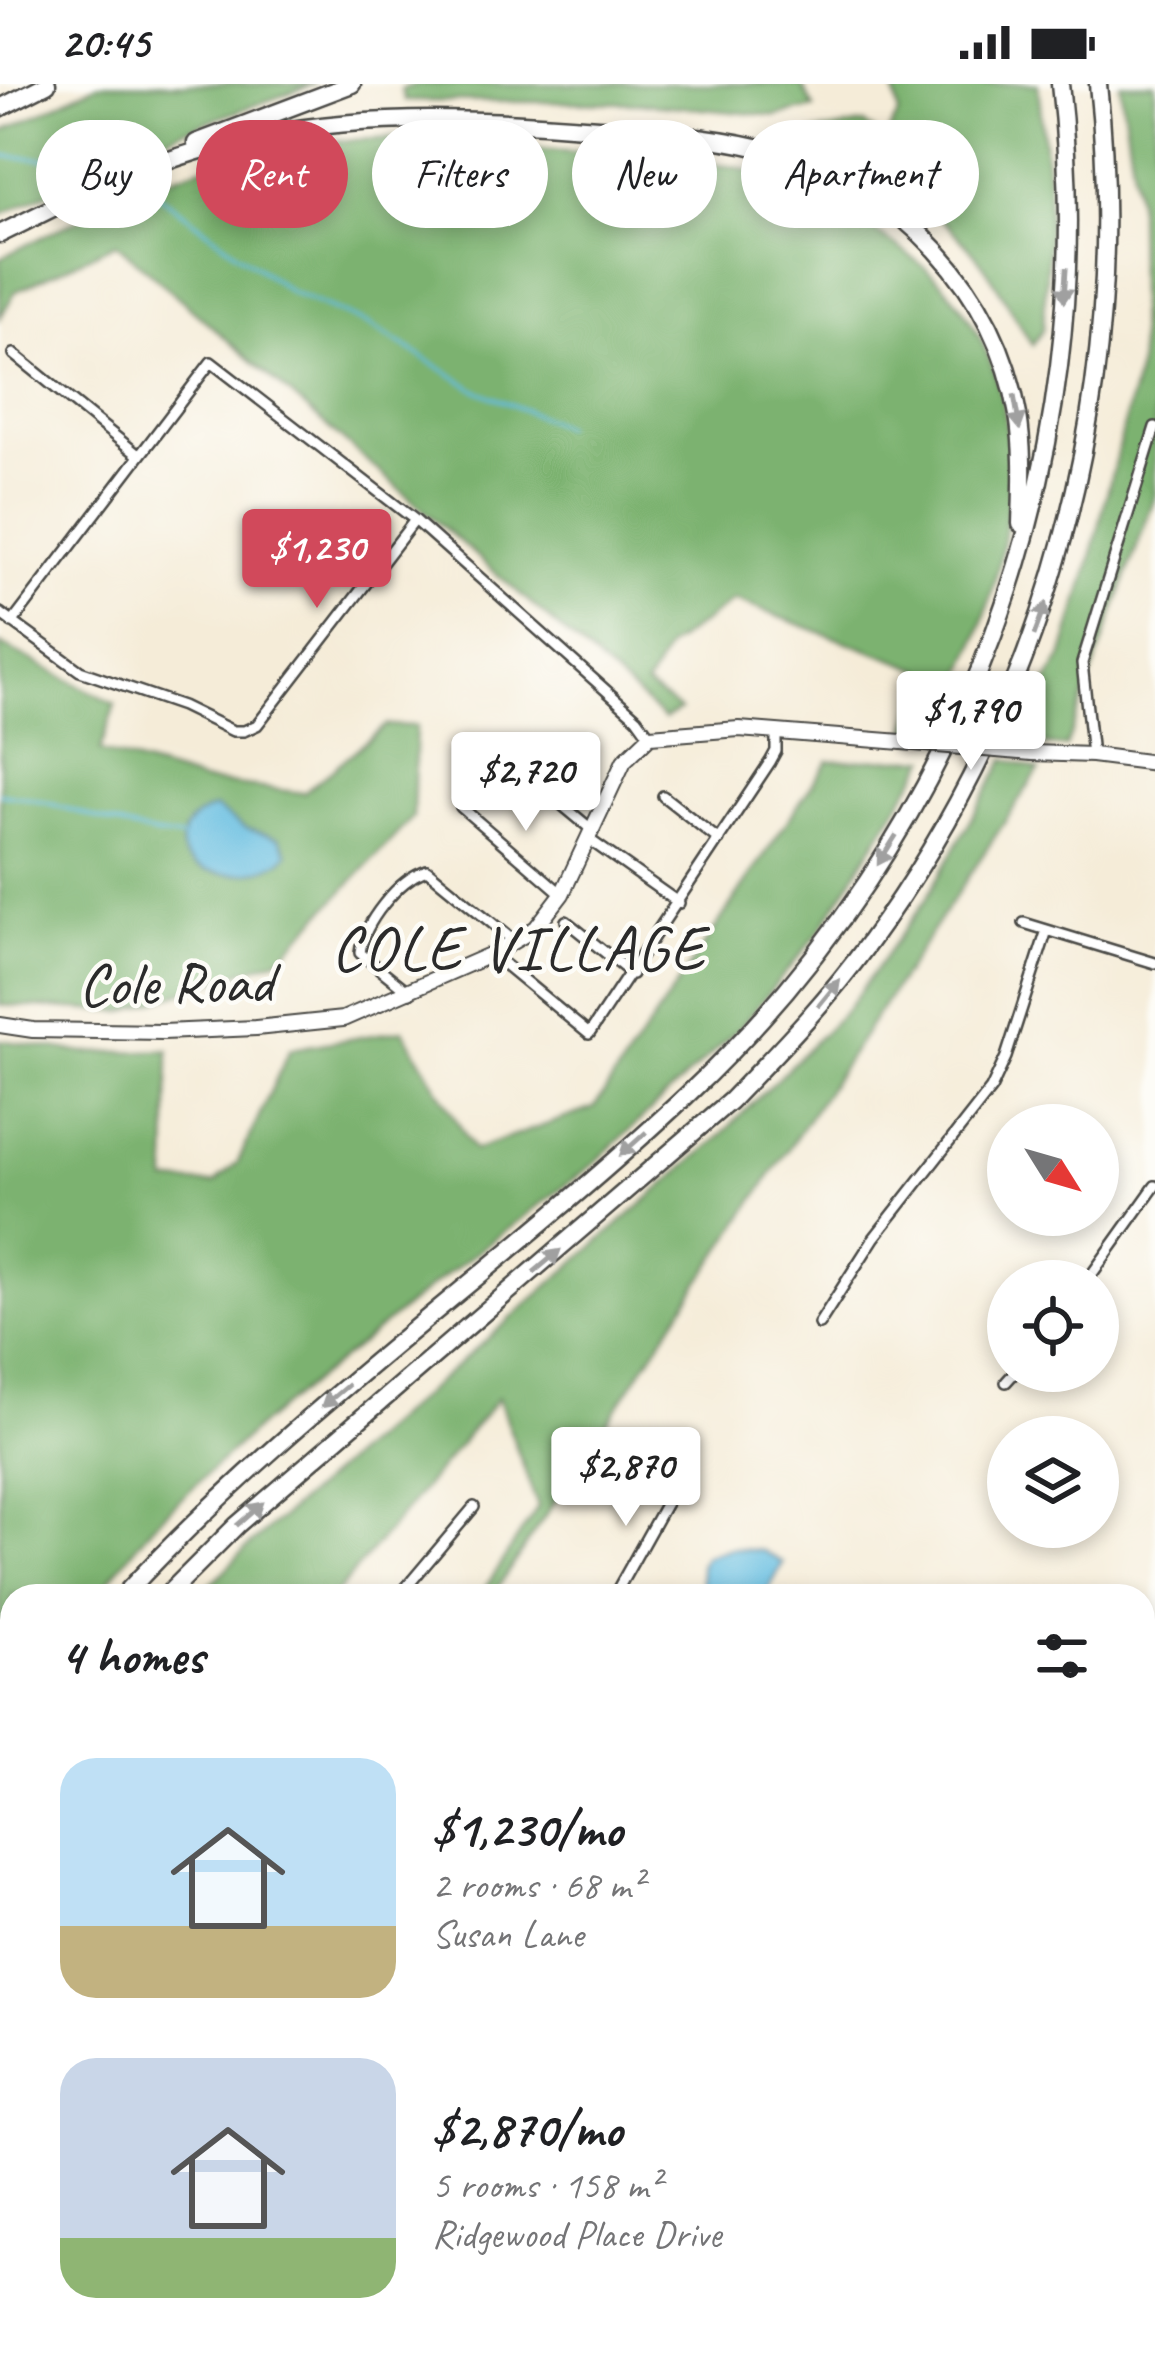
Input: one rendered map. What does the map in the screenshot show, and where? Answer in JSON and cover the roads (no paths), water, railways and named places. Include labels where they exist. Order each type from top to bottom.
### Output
[{"type":"highway","points":[[0,108],[47,84]]},
{"type":"highway","points":[[172,153],[352,84]]},
{"type":"highway","points":[[135,1584],[251,1468],[687,1095],[758,1023],[822,946],[926,786],[979,675],[1020,560],[1048,442],[1066,272],[1060,84]]},
{"type":"highway","points":[[178,1584],[237,1525],[730,1101],[802,1026],[867,946],[926,860],[977,767],[1021,671],[1048,597],[1084,459],[1105,277],[1107,199],[1098,84]]},
{"type":"highway","points":[[172,161],[227,142],[314,127],[410,119],[716,140],[806,161],[855,184],[897,212],[948,262],[980,307],[1003,356],[1018,413],[1020,560]]},
{"type":"highway","points":[[0,234],[36,216]]},
{"type":"street","points":[[14,354],[137,454]]},
{"type":"street","points":[[12,623],[211,362],[415,520],[637,718],[650,736],[740,729],[1155,763]]},
{"type":"street","points":[[1092,755],[1082,663],[1155,427]]},
{"type":"street","points":[[0,613],[80,671],[182,706],[232,731],[244,731],[257,724],[415,520]]},
{"type":"street","points":[[492,954],[590,1034],[770,762],[776,751],[776,732]]},
{"type":"street","name":"Cole Road","points":[[0,1025],[94,1032],[256,1028],[343,1018],[492,954],[536,928],[562,894],[624,761],[650,736]]},
{"type":"street","points":[[481,761],[502,755],[589,836],[680,903]]},
{"type":"street","points":[[663,796],[719,840]]},
{"type":"street","points":[[461,807],[562,894]]},
{"type":"street","points":[[406,990],[360,953],[362,935],[411,875],[427,870],[514,941]]},
{"type":"street","points":[[566,921],[632,974]]},
{"type":"street","points":[[1024,923],[1155,963]]},
{"type":"street","points":[[819,1324],[864,1251],[991,1089],[1006,1058],[1047,929]]},
{"type":"street","points":[[1102,1260],[1155,1186]]},
{"type":"street","points":[[621,1584],[676,1485]]},
{"type":"street","points":[[409,1584],[474,1507]]},
{"type":"water","points":[[215,808],[244,828],[279,838],[288,853],[278,863],[244,873],[224,874],[192,864],[183,853],[184,832],[194,818]]},
{"type":"water","points":[[730,1548],[763,1551],[783,1563],[772,1584],[702,1584],[704,1557]]},
{"type":"waterway","points":[[0,156],[36,158]]},
{"type":"waterway","points":[[172,205],[291,292],[368,324],[476,390],[565,427]]},
{"type":"waterway","points":[[0,794],[182,838]]},
{"type":"district","name":"COLE VILLAGE","points":[[519,947]]}]
